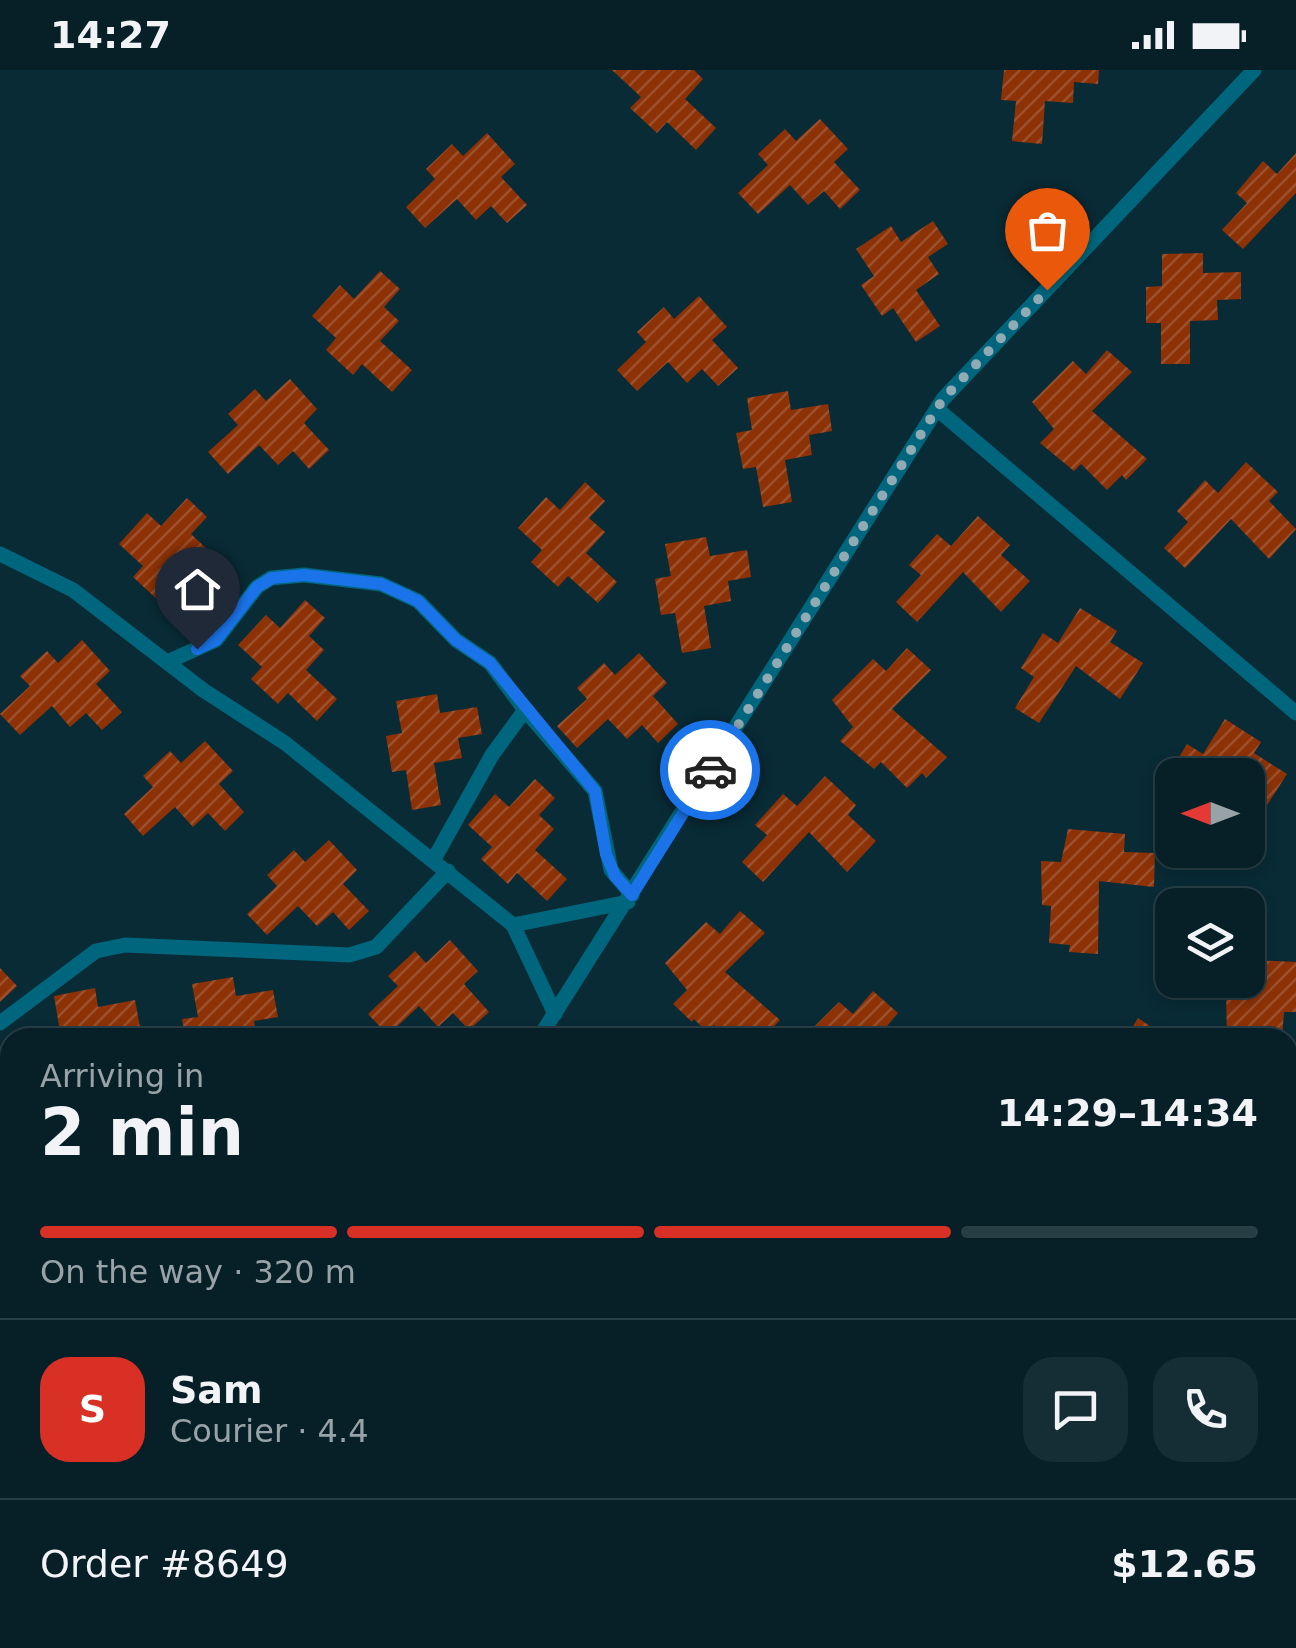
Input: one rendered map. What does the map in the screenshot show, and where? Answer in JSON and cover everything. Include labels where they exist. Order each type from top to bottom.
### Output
[{"type":"street","points":[[545,1028],[937,409],[1254,70]]},
{"type":"street","points":[[937,409],[1296,713]]},
{"type":"street","points":[[0,554],[73,590],[167,662],[285,743],[448,871],[513,925],[554,1014]]},
{"type":"street","points":[[167,662],[216,640],[257,587],[272,578],[304,575],[381,584],[418,601],[456,640],[490,663],[595,791],[606,854],[630,898]]},
{"type":"street","points":[[434,860],[492,755],[525,710]]},
{"type":"street","points":[[0,1023],[96,951],[124,945],[350,955],[376,947],[448,871]]},
{"type":"street","points":[[513,925],[630,898]]},
{"type":"building","points":[[612,70],[694,70],[703,79],[685,99],[716,128],[696,150],[667,122],[657,133],[630,108],[641,97]]},
{"type":"building","points":[[1004,70],[1099,70],[1098,84],[1074,82],[1073,103],[1045,101],[1042,144],[1012,141],[1016,101],[1001,100]]},
{"type":"building","points":[[820,119],[848,149],[834,162],[860,190],[840,209],[824,191],[808,205],[790,185],[758,214],[738,193],[768,165],[758,154],[785,129],[796,141]]},
{"type":"building","points":[[487,133],[515,164],[501,177],[527,205],[507,223],[491,206],[476,220],[457,199],[425,228],[406,207],[435,179],[426,169],[452,144],[463,156]]},
{"type":"building","points":[[1296,153],[1296,193],[1243,249],[1222,230],[1247,203],[1236,193],[1263,161],[1277,174]]},
{"type":"building","points":[[933,221],[948,244],[928,257],[939,274],[916,290],[940,326],[916,342],[893,308],[882,316],[861,285],[874,276],[856,249],[891,226],[901,242]]},
{"type":"building","points":[[1203,253],[1203,273],[1241,272],[1241,299],[1217,300],[1218,320],[1190,321],[1190,364],[1161,364],[1161,323],[1146,323],[1146,287],[1162,286],[1162,254]]},
{"type":"building","points":[[380,271],[400,289],[384,307],[399,321],[380,341],[412,370],[392,392],[362,364],[353,375],[326,350],[336,338],[312,316],[340,285],[354,299]]},
{"type":"building","points":[[699,296],[727,327],[712,340],[738,368],[718,386],[702,369],[687,383],[668,362],[637,391],[617,370],[646,342],[637,332],[664,307],[674,319]]},
{"type":"building","points":[[1107,350],[1132,372],[1092,411],[1147,459],[1126,480],[1122,475],[1107,490],[1081,464],[1074,471],[1040,443],[1054,429],[1032,402],[1073,361],[1086,374]]},
{"type":"building","points":[[290,379],[317,409],[304,423],[329,450],[309,469],[293,451],[278,465],[259,445],[228,474],[208,452],[238,425],[228,414],[255,389],[266,401]]},
{"type":"building","points":[[788,391],[791,410],[828,404],[832,431],[809,435],[812,455],[785,460],[792,502],[763,507],[756,467],[743,469],[736,433],[752,430],[747,398]]},
{"type":"building","points":[[1246,462],[1278,492],[1269,501],[1296,529],[1269,559],[1231,519],[1185,568],[1164,548],[1188,522],[1177,511],[1205,480],[1218,493]]},
{"type":"building","points":[[585,482],[605,501],[589,518],[605,532],[586,553],[617,582],[598,603],[568,576],[558,587],[531,562],[542,550],[518,528],[546,497],[560,510]]},
{"type":"building","points":[[187,498],[207,517],[191,534],[206,548],[187,569],[219,598],[199,619],[169,592],[160,602],[133,577],[143,566],[119,544],[147,513],[161,526]]},
{"type":"building","points":[[978,516],[1010,545],[1001,555],[1030,581],[1001,612],[963,572],[917,622],[896,602],[921,575],[909,565],[937,534],[951,546]]},
{"type":"building","points":[[706,537],[710,556],[747,550],[751,577],[728,581],[731,601],[704,606],[711,648],[682,653],[675,613],[661,615],[655,579],[671,576],[665,544]]},
{"type":"building","points":[[305,600],[325,618],[309,636],[324,650],[306,670],[337,699],[317,721],[288,693],[278,704],[251,679],[262,667],[238,645],[266,615],[280,628]]},
{"type":"building","points":[[1080,608],[1117,631],[1110,642],[1143,663],[1120,699],[1076,666],[1039,723],[1015,708],[1034,677],[1021,668],[1043,633],[1058,643]]},
{"type":"building","points":[[82,640],[110,671],[96,684],[122,712],[102,730],[86,713],[70,727],[52,706],[20,735],[0,714],[30,686],[20,676],[47,651],[58,663]]},
{"type":"building","points":[[907,648],[931,670],[892,709],[947,757],[926,778],[922,773],[907,788],[881,762],[874,769],[840,741],[853,727],[832,700],[873,659],[886,671]]},
{"type":"building","points":[[639,653],[667,683],[653,696],[678,724],[658,743],[642,725],[627,739],[608,719],[577,748],[557,726],[587,699],[577,688],[604,663],[615,675]]},
{"type":"building","points":[[437,694],[440,713],[477,707],[482,734],[458,738],[462,758],[434,763],[441,805],[412,810],[406,770],[392,772],[386,736],[402,733],[396,701]]},
{"type":"building","points":[[1225,719],[1261,742],[1254,753],[1262,758],[1178,758],[1187,744],[1203,754]]},
{"type":"building","points":[[205,741],[233,771],[219,784],[244,812],[225,831],[208,813],[193,827],[175,807],[143,836],[124,814],[153,787],[143,776],[170,751],[181,763]]},
{"type":"building","points":[[1265,760],[1287,774],[1265,808]]},
{"type":"building","points":[[825,776],[856,805],[848,815],[876,841],[847,872],[809,832],[763,882],[742,862],[767,835],[755,825],[783,794],[797,806]]},
{"type":"building","points":[[535,779],[555,798],[539,815],[554,829],[535,850],[567,879],[547,901],[517,873],[508,884],[481,859],[492,847],[468,825],[495,794],[509,807]]},
{"type":"building","points":[[1068,829],[1125,834],[1124,852],[1155,853],[1154,887],[1099,881],[1098,954],[1069,952],[1070,945],[1049,943],[1051,906],[1042,905],[1041,861],[1061,862]]},
{"type":"building","points":[[329,840],[357,870],[343,884],[369,911],[349,930],[333,912],[317,926],[298,906],[267,935],[247,914],[277,886],[267,875],[294,850],[305,862]]},
{"type":"building","points":[[740,911],[765,933],[725,972],[780,1020],[772,1028],[714,1025],[703,1028],[673,1004],[687,990],[665,963],[706,922],[720,934]]},
{"type":"building","points":[[450,940],[478,971],[464,984],[489,1012],[471,1028],[453,1013],[438,1027],[419,1006],[395,1028],[381,1028],[368,1014],[398,986],[388,976],[415,951],[426,963]]},
{"type":"building","points":[[1265,961],[1296,962],[1296,1012],[1284,1012],[1283,1028],[1227,1028],[1226,998],[1265,998]]},
{"type":"building","points":[[0,968],[17,986],[0,1002]]},
{"type":"building","points":[[233,977],[236,996],[273,990],[278,1017],[254,1021],[255,1028],[183,1028],[182,1019],[198,1017],[192,984]]},
{"type":"building","points":[[95,988],[98,1007],[135,1000],[140,1027],[59,1028],[54,996]]},
{"type":"building","points":[[873,991],[898,1013],[885,1028],[813,1028],[839,1002],[853,1014]]},
{"type":"building","points":[[1138,1018],[1153,1028],[1132,1028]]},
{"type":"way so far","points":[[710,770],[943,399],[1047,290]]},
{"type":"route","points":[[197,649],[216,640],[257,587],[272,578],[304,575],[381,584],[418,601],[456,640],[490,663],[595,791],[611,870],[632,895],[710,770]]}]
